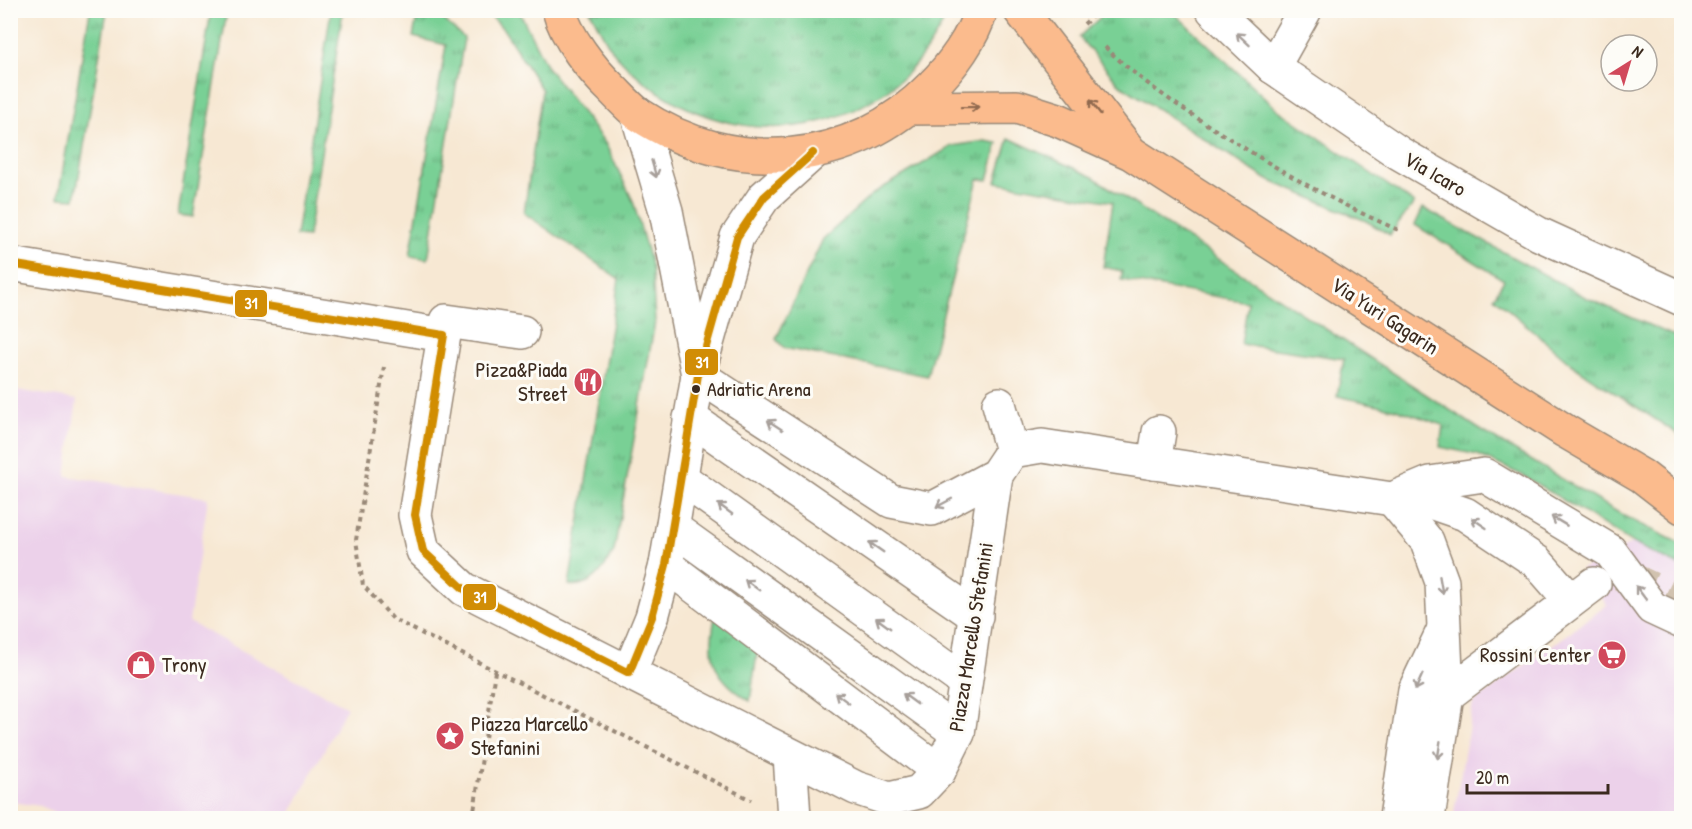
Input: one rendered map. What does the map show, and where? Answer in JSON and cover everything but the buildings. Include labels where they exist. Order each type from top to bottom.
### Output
[{"type":"main road","points":[[559,10],[591,70],[637,113],[692,142],[751,156],[813,153],[865,136],[911,108],[951,67],[981,10]]},
{"type":"main road","name":"Via Yuri Gagarin","points":[[1020,10],[1131,153]]},
{"type":"main road","name":"Via Yuri Gagarin","points":[[911,108],[1017,106],[1058,120],[1131,153],[1565,431],[1642,476],[1682,507]]},
{"type":"main road","name":"Via Yuri Gagarin","points":[[1642,476],[1682,491]]},
{"type":"street","name":"Via Icaro","points":[[1213,10],[1274,67],[1399,153],[1529,228],[1682,299]]},
{"type":"street","points":[[1274,67],[1305,10]]},
{"type":"street","points":[[637,113],[666,211],[698,375],[891,501],[932,509],[1004,463],[1042,446],[1157,447],[1392,499],[1430,502],[1465,514],[1583,592],[1447,695]]},
{"type":"street","points":[[629,673],[652,617],[666,565],[698,375],[737,237],[764,197],[813,153]]},
{"type":"street","points":[[10,264],[445,328],[522,332]]},
{"type":"street","name":"Piazza Marcello Stefanini","points":[[445,328],[415,515],[423,551],[464,589],[856,788],[889,799],[919,792],[939,771],[958,733],[976,616],[1004,463]]},
{"type":"street","points":[[999,405],[1004,463]]},
{"type":"street","points":[[690,418],[976,616]]},
{"type":"street","points":[[1392,499],[1430,483],[1484,475],[1610,551],[1652,608],[1682,622]]},
{"type":"street","points":[[681,478],[965,682]]},
{"type":"street","points":[[1392,499],[1427,541],[1442,582],[1447,695],[1428,819]]},
{"type":"street","points":[[673,528],[958,733]]},
{"type":"street","points":[[666,565],[939,771]]},
{"type":"street","points":[[1396,819],[1415,690],[1444,629]]},
{"type":"street","points":[[790,755],[794,819]]},
{"type":"path","points":[[1083,25],[1088,30]]},
{"type":"path","points":[[1100,43],[1181,109],[1289,176],[1358,213],[1401,231]]},
{"type":"path","points":[[473,819],[495,671]]},
{"type":"shaded area","name":"Trony","points":[[11,389],[77,400],[66,476],[208,498],[189,622],[347,707],[288,818],[64,818],[41,806],[11,802]]},
{"type":"shaded area","name":"Rossini Center","points":[[1633,543],[1681,568],[1681,818],[1453,818],[1473,703],[1607,605],[1581,569]]},
{"type":"green space","points":[[90,11],[107,11],[75,199],[58,198]]},
{"type":"green space","points":[[211,11],[227,11],[193,217],[178,215]]},
{"type":"green space","points":[[331,11],[343,11],[308,237],[296,236]]},
{"type":"green space","points":[[418,11],[434,11],[464,38],[428,259],[410,256],[446,45],[413,37]]},
{"type":"green space","points":[[486,11],[519,11],[547,67],[605,143],[633,201],[652,268],[655,322],[614,551],[596,576],[584,584],[569,585],[619,279],[524,213],[542,90],[504,30]]},
{"type":"green space","points":[[590,11],[950,11],[919,61],[893,86],[859,107],[823,121],[785,127],[748,126],[711,118],[676,103],[644,81],[615,54]]},
{"type":"green space","points":[[1107,11],[1172,11],[1277,109],[1414,203],[1390,235],[1366,221],[1266,179],[1119,84],[1079,37]]},
{"type":"green space","points":[[1009,138],[1093,177],[1479,429],[1624,516],[1681,544],[1681,567],[1633,543],[1524,476],[1478,455],[1440,447],[1443,425],[1396,409],[1337,396],[1344,359],[1241,344],[1248,302],[1121,280],[1122,271],[1103,267],[1113,202],[996,182]]},
{"type":"green space","points":[[985,141],[998,143],[988,180],[978,179],[927,376],[784,348],[776,339],[823,239],[874,193],[952,146]]},
{"type":"green space","points":[[1423,208],[1587,298],[1681,339],[1681,436],[1576,368],[1494,297],[1504,280],[1415,225]]},
{"type":"green space","points":[[715,618],[758,648],[750,701],[728,685],[716,667],[712,646]]},
{"type":"tunnel","points":[[1621,574],[1682,603]]},
{"type":"transit line","name":"31","points":[[10,264],[444,335],[415,515],[423,551],[464,589],[629,673],[652,617],[666,565],[698,375],[737,237],[764,197],[813,153]]},
{"type":"place","name":"Pizza&Piada Street","points":[[588,382]]},
{"type":"place","name":"Adriatic Arena","points":[[696,389]]},
{"type":"place","name":"Rossini Center","points":[[1612,655]]},
{"type":"place","name":"Trony","points":[[141,665]]},
{"type":"place","name":"Piazza Marcello Stefanini","points":[[450,736]]}]
